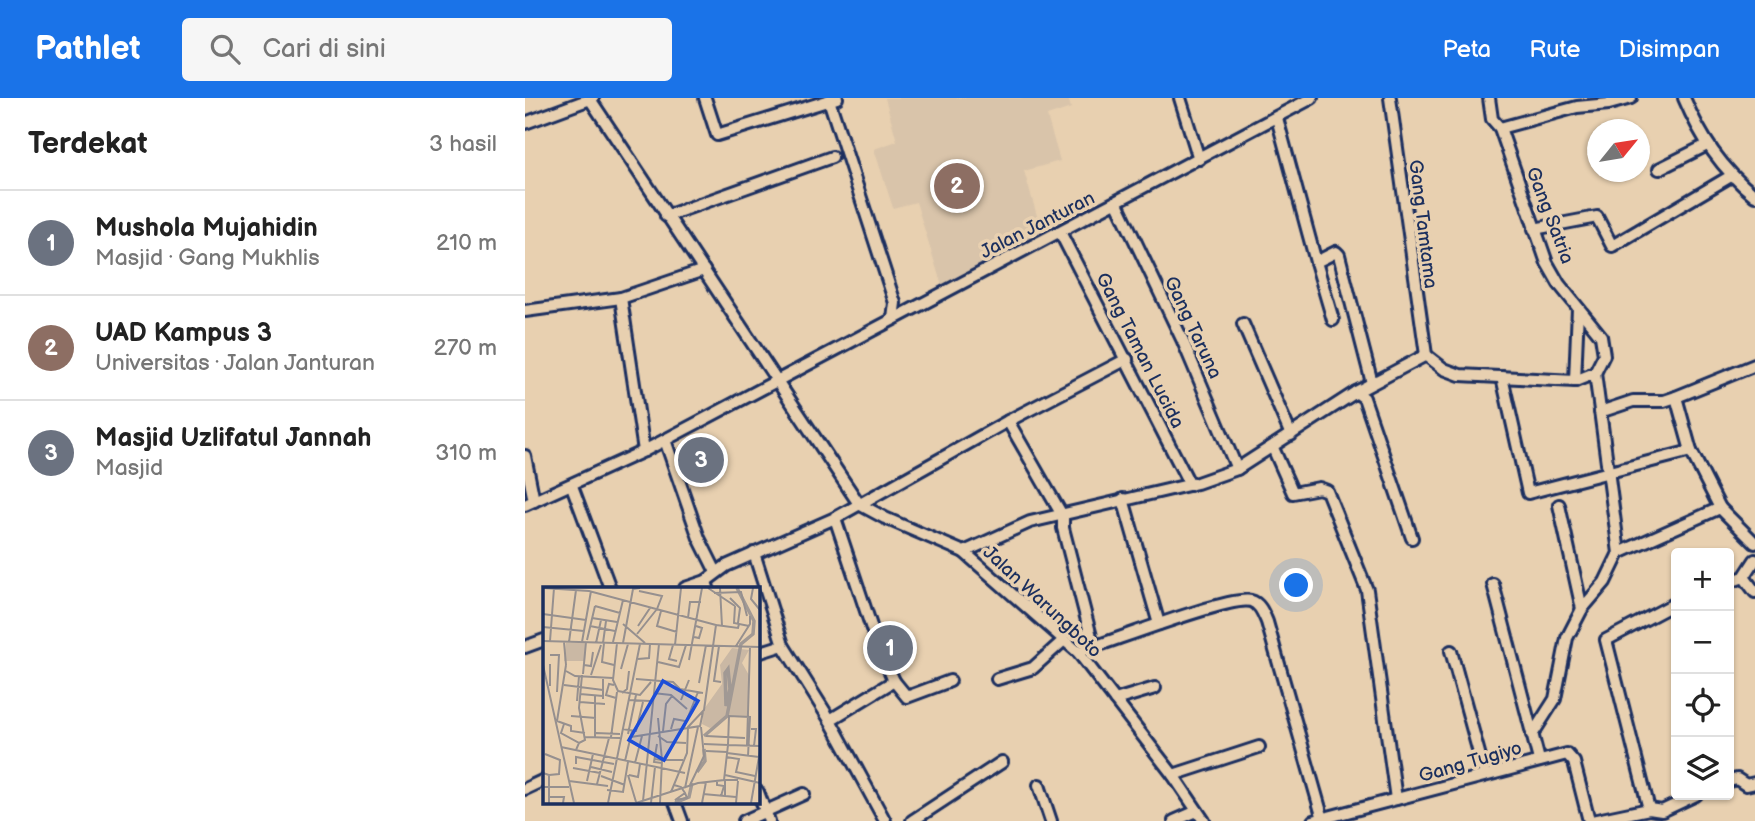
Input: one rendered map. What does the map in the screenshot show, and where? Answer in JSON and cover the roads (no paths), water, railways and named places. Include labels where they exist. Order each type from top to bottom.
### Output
[{"type":"street","points":[[705,98],[717,135],[833,99],[895,303],[893,319]]},
{"type":"street","points":[[1180,98],[1199,159]]},
{"type":"street","name":"Jalan Janturan","points":[[530,503],[644,451],[1313,98]]},
{"type":"street","name":"Gang Tamtama","points":[[1390,98],[1426,355]]},
{"type":"street","name":"Gang Satria","points":[[1489,98],[1492,119],[1500,128],[1534,229],[1559,284],[1596,328],[1604,344],[1604,355],[1595,373]]},
{"type":"street","points":[[1500,128],[1577,107],[1609,104],[1630,98]]},
{"type":"street","points":[[1684,98],[1707,145],[1731,176],[1755,195]]},
{"type":"street","points":[[525,123],[591,99]]},
{"type":"street","name":"Jalan Warungboto","points":[[591,99],[859,504],[964,552],[1064,640],[1078,653],[1115,700],[1173,775],[1204,821]]},
{"type":"street","points":[[1277,118],[1333,320]]},
{"type":"street","points":[[1659,169],[1707,145]]},
{"type":"street","points":[[666,216],[832,157]]},
{"type":"street","points":[[1534,229],[1597,217],[1612,246],[1731,176]]},
{"type":"street","name":"Gang Taruna","points":[[1117,202],[1182,339],[1237,469]]},
{"type":"street","name":"Gang Taman Lucida","points":[[1060,232],[1190,485]]},
{"type":"street","points":[[1316,262],[1336,252],[1339,255],[1372,383]]},
{"type":"street","points":[[525,311],[621,299],[704,270]]},
{"type":"street","points":[[621,299],[644,451]]},
{"type":"street","points":[[1575,381],[1578,308]]},
{"type":"street","points":[[1243,324],[1291,435]]},
{"type":"street","points":[[964,552],[1030,522],[1190,485],[1237,469],[1356,392],[1426,355],[1444,369],[1460,375],[1575,381],[1595,373],[1619,553],[1605,582],[1582,609],[1567,638],[1555,699],[1532,735]]},
{"type":"street","points":[[707,584],[716,572],[835,518],[1008,421],[1127,359]]},
{"type":"street","points":[[1600,412],[1633,401],[1664,401],[1755,365]]},
{"type":"street","points":[[1502,377],[1528,493],[1691,451]]},
{"type":"street","points":[[1356,392],[1364,398],[1412,538]]},
{"type":"street","points":[[1676,397],[1691,451],[1720,508],[1755,543]]},
{"type":"street","points":[[1008,421],[1063,515],[1063,528],[1094,648]]},
{"type":"street","points":[[665,440],[699,538],[716,572]]},
{"type":"street","points":[[1273,448],[1293,493],[1319,488],[1327,491],[1365,580],[1396,800]]},
{"type":"street","points":[[525,456],[530,503]]},
{"type":"street","points":[[572,486],[610,587]]},
{"type":"street","points":[[1123,499],[1159,624]]},
{"type":"street","points":[[1559,505],[1582,609]]},
{"type":"street","points":[[1619,553],[1720,508]]},
{"type":"street","points":[[835,518],[874,635],[894,681],[907,697],[950,681]]},
{"type":"street","points":[[754,553],[783,645],[830,720],[885,821]]},
{"type":"street","points":[[1734,580],[1744,577],[1755,559]]},
{"type":"street","points":[[1744,577],[1755,592]]},
{"type":"street","points":[[1493,584],[1539,760]]},
{"type":"street","points":[[1078,653],[1159,624],[1251,600],[1268,622],[1318,820]]},
{"type":"street","points":[[1649,809],[1606,640],[1671,606]]},
{"type":"street","points":[[525,647],[543,640]]},
{"type":"street","points":[[997,679],[1033,668],[1064,640]]},
{"type":"street","points":[[759,653],[783,645]]},
{"type":"street","points":[[1451,651],[1485,775]]},
{"type":"street","points":[[830,720],[894,681]]},
{"type":"street","points":[[1115,700],[1155,688]]},
{"type":"street","points":[[1173,775],[1259,747]]},
{"type":"street","name":"Gang Tugiyo","points":[[1318,820],[1569,754],[1574,762],[1590,821],[1649,809],[1663,816],[1688,800]]},
{"type":"street","points":[[912,821],[1002,762]]},
{"type":"street","points":[[1734,779],[1745,785],[1755,783]]},
{"type":"street","points":[[526,785],[543,780]]},
{"type":"street","points":[[1039,785],[1051,821]]},
{"type":"street","points":[[744,821],[767,816],[804,794]]},
{"type":"street","points":[[759,795],[767,816]]},
{"type":"street","points":[[676,804],[682,821]]},
{"type":"street","points":[[1174,821],[1197,811]]},
{"type":"place","name":"UAD Kampus 3","points":[[957,186]]},
{"type":"place","name":"Masjid Uzlifatul Jannah","points":[[701,460]]},
{"type":"place","name":"Mushola Mujahidin","points":[[890,648]]}]
